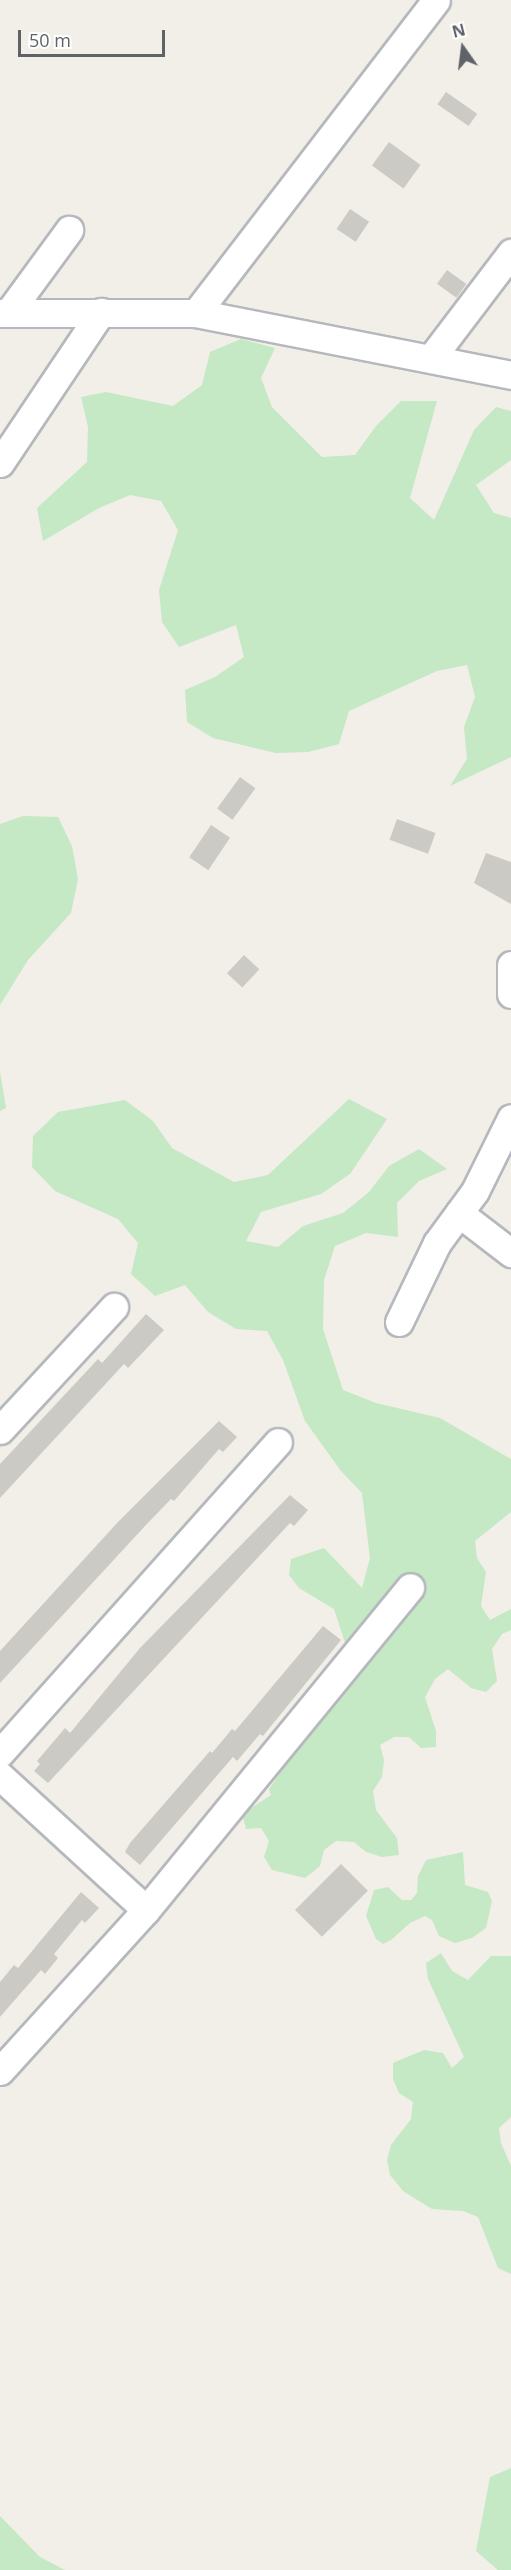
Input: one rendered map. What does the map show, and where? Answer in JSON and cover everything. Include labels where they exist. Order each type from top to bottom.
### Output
[{"type":"street","points":[[196,313],[436,0]]},
{"type":"street","points":[[5,313],[69,230]]},
{"type":"street","points":[[432,357],[511,253]]},
{"type":"street","points":[[0,463],[101,312]]},
{"type":"street","points":[[5,313],[196,313],[432,357],[511,375]]},
{"type":"street","points":[[511,965],[511,993]]},
{"type":"street","points":[[399,1322],[437,1243],[475,1191],[511,1118]]},
{"type":"street","points":[[459,1213],[511,1253]]},
{"type":"street","points":[[0,1430],[114,1307]]},
{"type":"street","points":[[0,1753],[279,1442]]},
{"type":"street","points":[[0,2071],[146,1910],[410,1587]]},
{"type":"street","points":[[0,1776],[146,1910]]},
{"type":"green space","points":[[241,339],[275,348],[261,378],[272,407],[322,457],[355,455],[376,426],[401,401],[437,401],[410,498],[434,520],[474,430],[496,407],[511,411],[511,460],[476,485],[494,513],[511,518],[511,757],[450,786],[467,759],[464,727],[475,697],[467,665],[437,671],[349,711],[339,744],[308,752],[276,753],[213,738],[187,722],[185,690],[215,677],[244,657],[236,625],[179,647],[162,622],[159,590],[178,530],[161,501],[130,495],[99,508],[43,541],[37,508],[87,462],[88,427],[81,397],[106,392],[173,406],[202,385],[210,352]]},
{"type":"green space","points":[[23,816],[58,817],[72,846],[78,879],[71,913],[28,960],[0,1005],[0,824]]},
{"type":"green space","points":[[0,1072],[6,1108],[0,1111]]},
{"type":"green space","points":[[349,1099],[387,1119],[350,1174],[321,1194],[261,1212],[246,1241],[278,1247],[303,1226],[343,1213],[369,1192],[389,1166],[419,1149],[447,1169],[419,1181],[397,1203],[398,1237],[366,1233],[335,1246],[324,1280],[323,1329],[343,1390],[376,1403],[440,1418],[511,1459],[511,1512],[475,1541],[477,1558],[486,1572],[481,1606],[490,1620],[511,1609],[511,1630],[502,1634],[492,1649],[497,1681],[486,1692],[471,1688],[448,1669],[435,1679],[425,1697],[436,1731],[436,1747],[421,1748],[409,1737],[394,1737],[380,1745],[384,1760],[382,1777],[373,1791],[376,1810],[397,1838],[399,1855],[382,1857],[366,1852],[354,1842],[336,1841],[324,1850],[320,1866],[305,1878],[272,1870],[264,1857],[269,1841],[261,1828],[246,1829],[242,1814],[271,1795],[269,1789],[353,1667],[334,1609],[299,1588],[289,1575],[291,1559],[324,1548],[362,1588],[370,1558],[362,1493],[341,1471],[305,1421],[283,1360],[267,1331],[236,1329],[208,1312],[185,1285],[155,1296],[131,1274],[138,1243],[118,1219],[55,1191],[32,1167],[33,1136],[58,1112],[125,1100],[153,1121],[172,1148],[234,1182],[268,1175]]},
{"type":"green space","points":[[463,1852],[465,1885],[488,1892],[492,1901],[486,1928],[472,1938],[455,1943],[439,1936],[432,1920],[425,1916],[410,1923],[383,1944],[376,1939],[366,1916],[374,1890],[388,1887],[402,1900],[411,1900],[417,1893],[418,1876],[426,1860]]},
{"type":"green space","points":[[441,1953],[452,1971],[468,1980],[491,1956],[511,1956],[511,2117],[499,2128],[501,2143],[511,2166],[511,2274],[498,2268],[478,2217],[463,2211],[432,2209],[403,2191],[390,2175],[387,2160],[391,2145],[411,2119],[413,2102],[399,2093],[393,2079],[393,2063],[424,2050],[443,2053],[452,2068],[464,2057],[428,1979],[426,1963]]},
{"type":"green space","points":[[511,2468],[511,2570],[498,2570],[476,2551],[490,2477]]},
{"type":"green space","points":[[0,2516],[40,2557],[65,2570],[0,2570]]},
{"type":"building","points":[[446,92],[477,114],[469,126],[437,104]]},
{"type":"building","points":[[389,142],[421,165],[404,188],[372,165]]},
{"type":"building","points":[[350,209],[369,222],[356,242],[337,229]]},
{"type":"building","points":[[447,270],[466,284],[456,298],[437,284]]},
{"type":"building","points":[[240,777],[255,788],[232,820],[217,809]]},
{"type":"building","points":[[397,819],[436,833],[428,854],[389,840]]},
{"type":"building","points":[[211,825],[230,838],[208,870],[189,857]]},
{"type":"building","points":[[486,853],[511,862],[511,904],[474,883]]},
{"type":"building","points":[[244,955],[259,969],[242,988],[227,973]]},
{"type":"building","points":[[146,1314],[164,1330],[128,1368],[124,1364],[0,1498],[0,1464],[98,1359],[102,1363]]},
{"type":"building","points":[[219,1421],[237,1437],[223,1452],[219,1449],[174,1501],[171,1499],[145,1526],[0,1683],[0,1651],[118,1522]]},
{"type":"building","points":[[290,1495],[308,1510],[294,1526],[290,1523],[48,1783],[34,1771],[40,1764],[37,1761],[65,1728],[70,1733],[140,1648]]},
{"type":"building","points":[[323,1626],[341,1640],[263,1736],[260,1734],[237,1761],[233,1757],[140,1865],[125,1852],[130,1843],[210,1751],[212,1753],[232,1729],[235,1731]]},
{"type":"building","points":[[341,1864],[368,1891],[322,1937],[295,1910]]},
{"type":"building","points":[[81,1892],[99,1908],[85,1923],[82,1920],[54,1954],[58,1958],[45,1974],[41,1970],[0,2017],[0,1982],[14,1965],[18,1968]]}]
